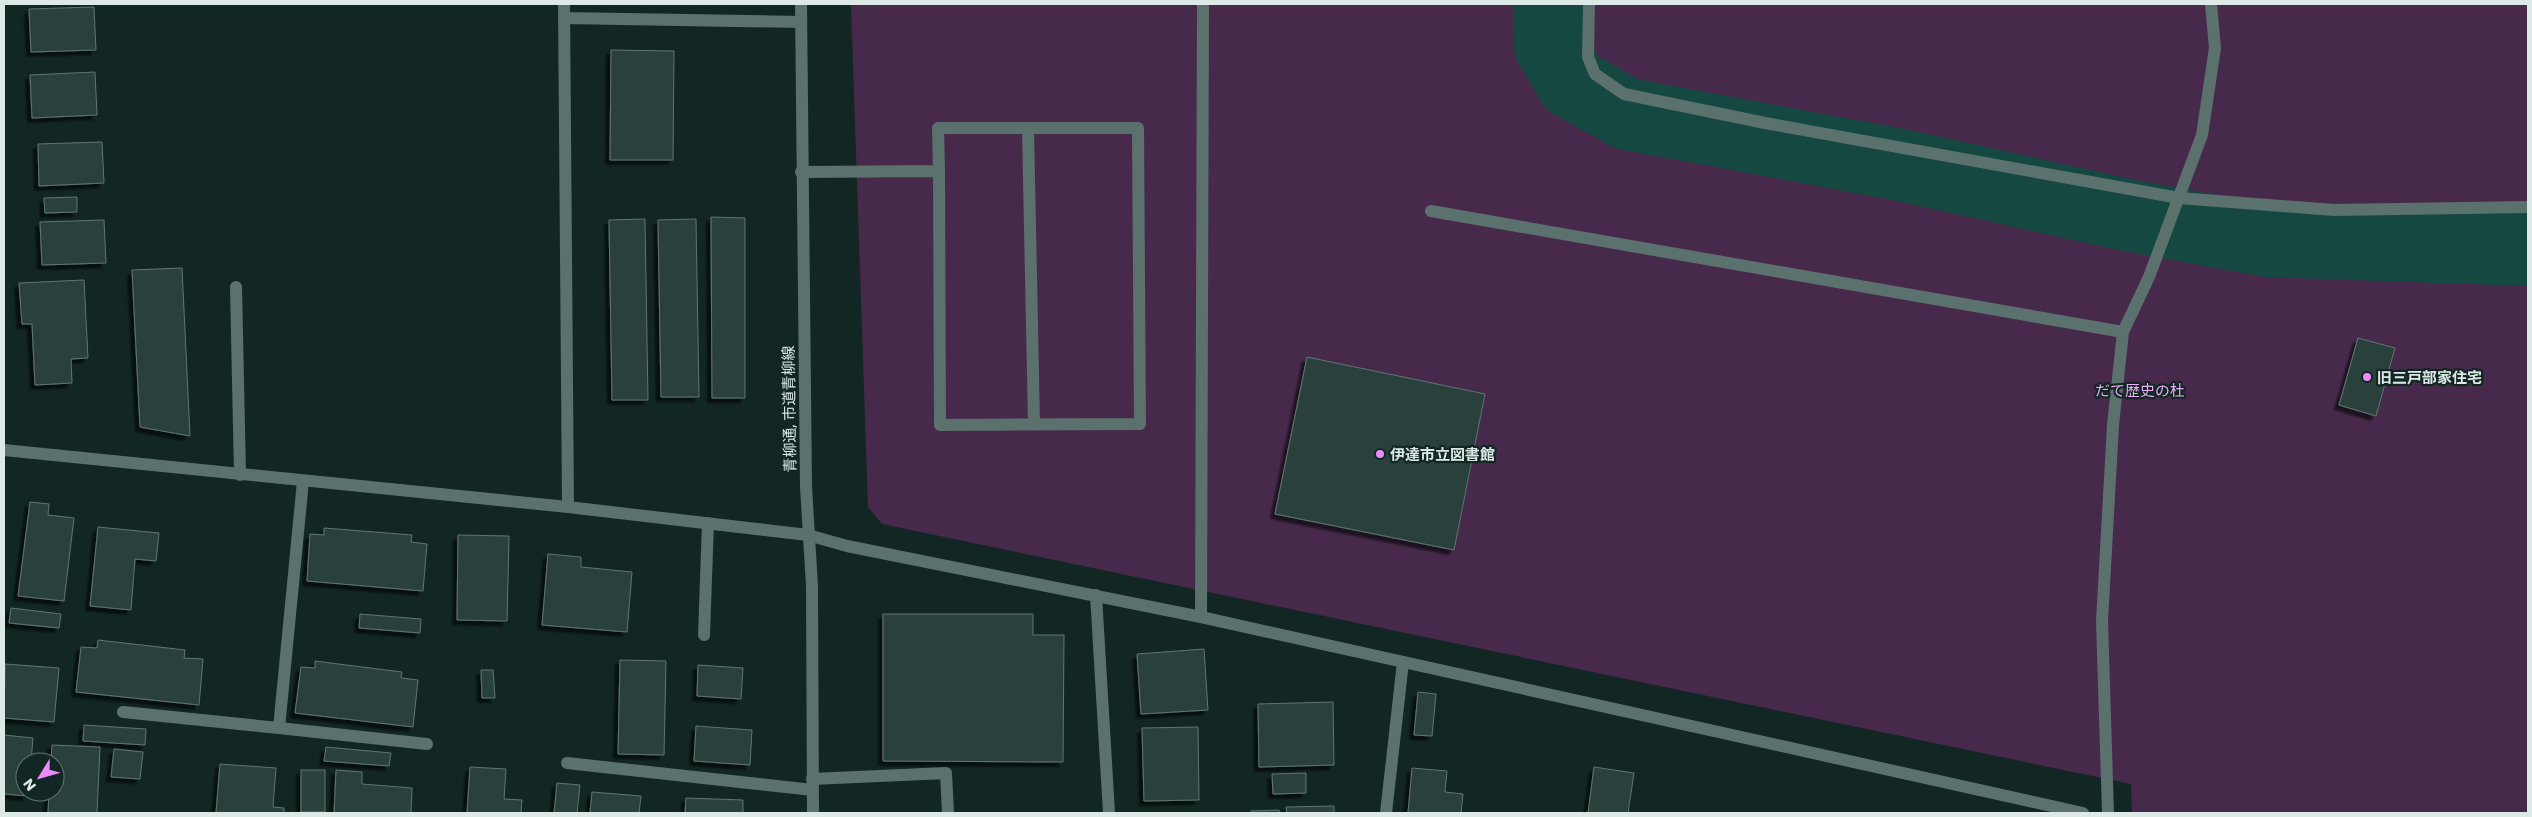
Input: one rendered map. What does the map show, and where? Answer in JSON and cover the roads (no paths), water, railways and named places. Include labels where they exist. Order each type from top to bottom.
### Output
[{"type":"street","points":[[564,4],[568,508]]},
{"type":"street","name":"青柳通, 市道青柳線","points":[[801,4],[801,172],[808,536],[812,586],[813,813]]},
{"type":"street","points":[[1202,617],[1203,4]]},
{"type":"street","points":[[1589,4],[1588,57],[1591,66],[1595,74],[1624,94],[2177,202],[2334,210],[2528,207]]},
{"type":"street","points":[[2108,813],[2102,621],[2114,425],[2123,332],[2149,277],[2202,135],[2215,48],[2211,4]]},
{"type":"street","points":[[564,18],[801,22]]},
{"type":"street","points":[[938,128],[1028,128],[1138,128],[1140,424],[940,425],[938,128]]},
{"type":"street","points":[[1028,128],[1034,424]]},
{"type":"street","points":[[801,172],[939,171]]},
{"type":"street","points":[[1431,211],[2123,332]]},
{"type":"street","points":[[236,287],[240,475]]},
{"type":"street","points":[[4,450],[568,508],[808,536],[847,546],[1202,617],[2083,813]]},
{"type":"street","points":[[279,728],[304,481]]},
{"type":"street","points":[[704,635],[708,523]]},
{"type":"street","points":[[1096,596],[1109,813]]},
{"type":"street","points":[[1386,813],[1403,662]]},
{"type":"street","points":[[123,712],[427,744]]},
{"type":"street","points":[[567,763],[813,784],[946,773],[948,813]]},
{"type":"waterway","points":[[1549,4],[1550,46],[1572,83],[1627,114],[1896,164],[2127,215],[2268,241],[2528,250]]},
{"type":"place","name":"旧三戸部家住宅","points":[[2367,377]]},
{"type":"place","name":"伊達市立図書館","points":[[1380,454]]},
{"type":"park label","name":"だて歴史の杜","points":[[2140,390]]}]
